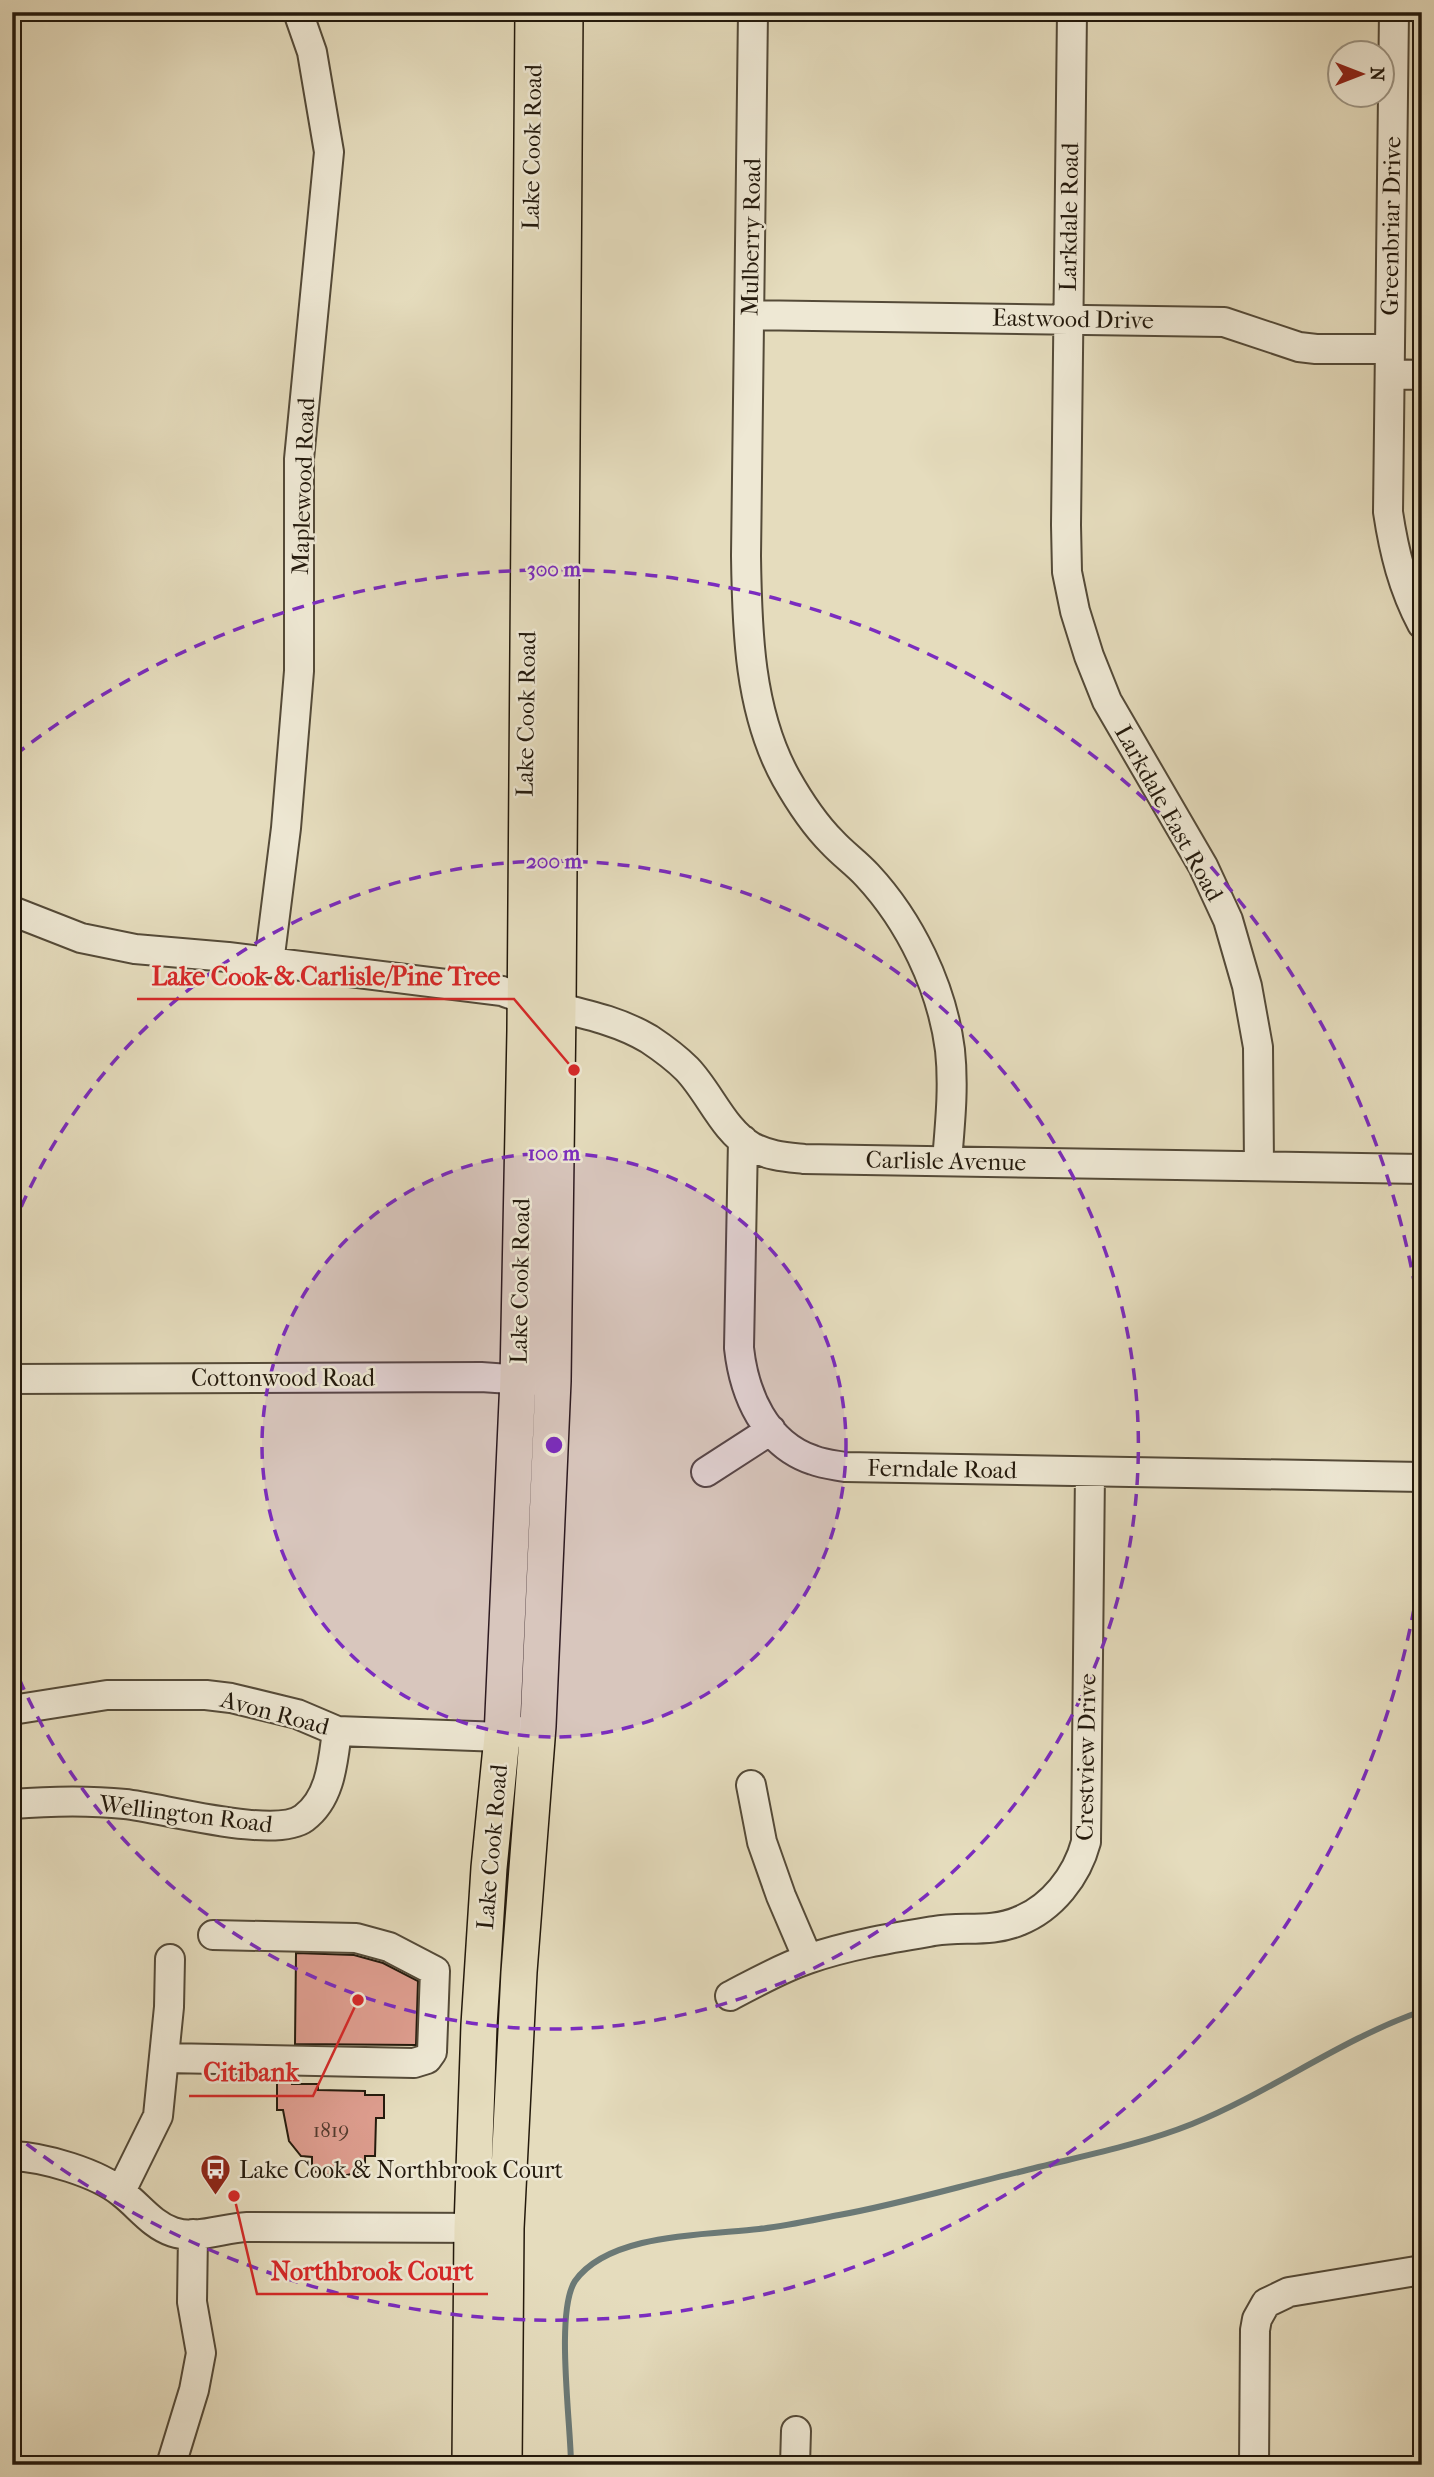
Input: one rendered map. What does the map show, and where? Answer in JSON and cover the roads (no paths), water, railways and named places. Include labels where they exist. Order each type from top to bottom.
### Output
[{"type":"main road","name":"Lake Cook Road","points":[[504,2465],[506,2228],[519,1972],[538,1726],[553,1381],[542,1004],[533,12]]},
{"type":"main road","name":"Lake Cook Road","points":[[470,2465],[472,2228],[479,2025],[489,1868],[502,1737],[518,1379],[542,1004],[565,12]]},
{"type":"street","name":"Maplewood Road","points":[[269,964],[286,828],[299,671],[299,458],[329,152],[312,52],[298,12]]},
{"type":"street","name":"Mulberry Road","points":[[753,12],[747,606],[752,665],[764,723],[785,776],[806,811],[831,841],[867,875],[895,911],[920,955],[939,1001],[950,1048],[953,1095],[947,1161]]},
{"type":"street","name":"Larkdale Road","points":[[1066,463],[1072,12]]},
{"type":"street","name":"Greenbriar Drive","points":[[1394,12],[1404,368],[1402,436],[1388,512],[1394,554],[1412,606],[1422,624]]},
{"type":"street","name":"Eastwood Drive","points":[[751,315],[1224,322],[1299,347],[1404,368]]},
{"type":"street","name":"Larkdale East Road","points":[[1066,463],[1067,572],[1075,611],[1089,656],[1107,701],[1203,866],[1228,920],[1247,986],[1258,1047],[1259,1166]]},
{"type":"street","name":"Carlisle Avenue","points":[[12,911],[81,938],[135,949],[228,957],[502,991],[608,1020],[649,1039],[687,1069],[735,1133],[751,1146],[771,1155],[804,1159],[1422,1169]]},
{"type":"street","name":"Ferndale Road","points":[[743,1140],[739,1348],[741,1369],[749,1396],[761,1418],[783,1444],[812,1460],[845,1467],[1422,1478]]},
{"type":"street","name":"Cottonwood Road","points":[[12,1379],[481,1377],[553,1381]]},
{"type":"street","points":[[706,1472],[771,1430]]},
{"type":"street","name":"Crestview Drive","points":[[730,1996],[808,1959],[877,1941],[938,1930],[995,1928],[1019,1922],[1053,1898],[1076,1868],[1086,1842],[1090,1472]]},
{"type":"street","name":"Avon Road","points":[[12,1710],[107,1695],[206,1695],[231,1698],[297,1714],[337,1731],[502,1737],[538,1726]]},
{"type":"street","name":"Wellington Road","points":[[12,1804],[69,1801],[123,1804],[255,1827],[281,1826],[303,1819],[317,1803],[330,1781],[337,1731]]},
{"type":"street","points":[[751,1785],[762,1842],[808,1959]]},
{"type":"street","points":[[165,2058],[414,2063],[427,2059],[432,2052],[435,1970],[389,1947],[356,1937],[213,1935]]},
{"type":"street","points":[[121,2192],[158,2116],[169,2007],[170,1959]]},
{"type":"street","points":[[12,2156],[75,2170],[121,2192],[156,2223],[174,2232],[193,2234],[242,2227],[506,2228]]},
{"type":"street","points":[[175,2463],[201,2353],[192,2302],[193,2234]]},
{"type":"street","points":[[1254,2465],[1255,2330],[1266,2304],[1289,2292],[1422,2270]]},
{"type":"street","points":[[795,2465],[796,2431]]},
{"type":"waterway","points":[[571,2465],[565,2342],[569,2296],[575,2281],[590,2265],[611,2253],[660,2239],[769,2228],[862,2211],[1150,2139],[1221,2111],[1363,2036],[1422,2011]]},
{"type":"place","name":"Lake Cook & Carlisle/Pine Tree","points":[[574,1070]]},
{"type":"place","name":"Citibank","points":[[358,2000]]},
{"type":"place","name":"Northbrook Court","points":[[234,2196]]},
{"type":"place","name":"Lake Cook & Northbrook Court","points":[[216,2197]]}]
